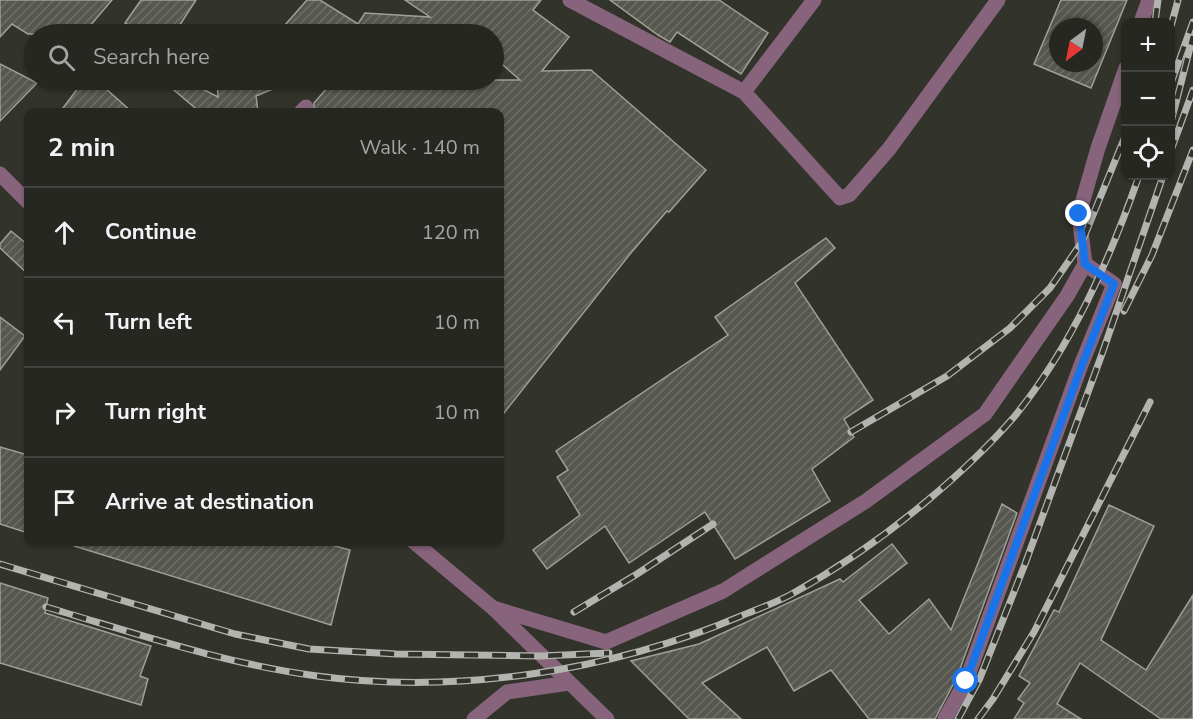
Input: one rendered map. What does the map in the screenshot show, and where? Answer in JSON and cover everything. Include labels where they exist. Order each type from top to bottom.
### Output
[{"type":"street","points":[[570,0],[744,92],[840,198],[849,195],[889,148],[998,0]]},
{"type":"street","points":[[744,92],[814,0]]},
{"type":"street","points":[[1142,18],[1149,0]]},
{"type":"street","points":[[493,608],[606,642],[723,591],[866,501],[986,414],[1067,296],[1085,264],[1079,214],[1124,72]]},
{"type":"street","points":[[0,174],[24,198]]},
{"type":"street","points":[[945,719],[966,681],[1114,284],[1085,264]]},
{"type":"street","points":[[419,546],[493,608],[607,719]]},
{"type":"street","points":[[474,719],[507,692],[569,683]]},
{"type":"building","points":[[0,0],[112,0],[92,24],[24,24],[24,32],[12,24],[0,37]]},
{"type":"building","points":[[141,0],[196,0],[180,24],[125,23]]},
{"type":"building","points":[[307,0],[320,0],[358,24],[286,24]]},
{"type":"building","points":[[405,0],[541,0],[533,10],[569,37],[542,71],[591,70],[706,170],[630,254],[504,413],[504,108],[314,108],[314,103],[325,90],[504,90],[504,80],[520,80],[504,66],[504,24],[358,24],[365,13],[430,17]]},
{"type":"building","points":[[610,0],[719,0],[768,33],[741,74],[677,32],[670,42]]},
{"type":"building","points":[[1061,0],[1127,0],[1103,59],[1103,18],[1053,18]]},
{"type":"building","points":[[1049,28],[1049,70],[1034,64]]},
{"type":"building","points":[[0,64],[24,76],[24,90],[30,90],[0,121]]},
{"type":"building","points":[[1053,72],[1098,72],[1091,88]]},
{"type":"building","points":[[76,90],[107,90],[128,108],[63,108]]},
{"type":"building","points":[[174,90],[204,90],[218,97],[218,90],[270,90],[256,96],[258,108],[195,108]]},
{"type":"building","points":[[11,231],[24,242],[24,270],[0,248],[0,244]]},
{"type":"building","points":[[826,238],[835,248],[795,283],[873,400],[844,419],[854,437],[812,469],[830,501],[735,559],[705,512],[629,563],[605,526],[547,569],[533,550],[580,515],[557,477],[568,470],[556,451],[728,335],[715,317]]},
{"type":"building","points":[[0,317],[24,337],[0,370]]},
{"type":"building","points":[[0,447],[24,454],[24,532],[0,524]]},
{"type":"building","points":[[1002,504],[1017,513],[957,677],[935,719],[869,719],[831,670],[794,691],[767,647],[702,683],[741,719],[689,719],[631,661],[699,644],[840,579],[843,582],[892,544],[907,563],[859,600],[889,634],[929,599],[951,630]]},
{"type":"building","points":[[1109,505],[1154,526],[1101,640],[1146,670],[1193,595],[1193,719],[1161,719],[1080,663],[1057,704],[1081,719],[1014,719],[1024,703],[1018,699],[1030,683],[1019,676],[1054,610],[1059,612]]},
{"type":"building","points":[[74,546],[335,546],[350,550],[331,625]]},
{"type":"building","points":[[0,583],[48,598],[45,613],[151,646],[140,676],[148,679],[141,705],[0,663]]},
{"type":"railway","points":[[1156,18],[1158,0]]},
{"type":"railway","points":[[1173,18],[1178,0]]},
{"type":"railway","points":[[1175,72],[1193,22]]},
{"type":"railway","points":[[1175,106],[1193,36]]},
{"type":"railway","points":[[1175,139],[1193,90]]},
{"type":"railway","points":[[851,432],[947,376],[1010,328],[1050,288],[1082,242],[1121,146]]},
{"type":"railway","points":[[1124,311],[1152,255],[1193,150]]},
{"type":"railway","points":[[46,607],[180,647],[283,671],[370,681],[424,682],[479,680],[533,674],[587,664],[640,651],[741,616],[790,595],[844,563],[878,539],[950,481],[1004,428],[1035,390],[1071,332],[1102,271],[1138,180]]},
{"type":"railway","points":[[958,719],[980,678],[1025,564],[1102,354],[1162,180]]},
{"type":"railway","points":[[978,719],[1034,632],[1150,402]]},
{"type":"railway","points":[[574,612],[713,524]]},
{"type":"railway","points":[[0,564],[235,634],[309,649],[396,654],[541,656],[609,653]]},
{"type":"route","points":[[966,681],[1114,284],[1085,264],[1079,214]]}]
